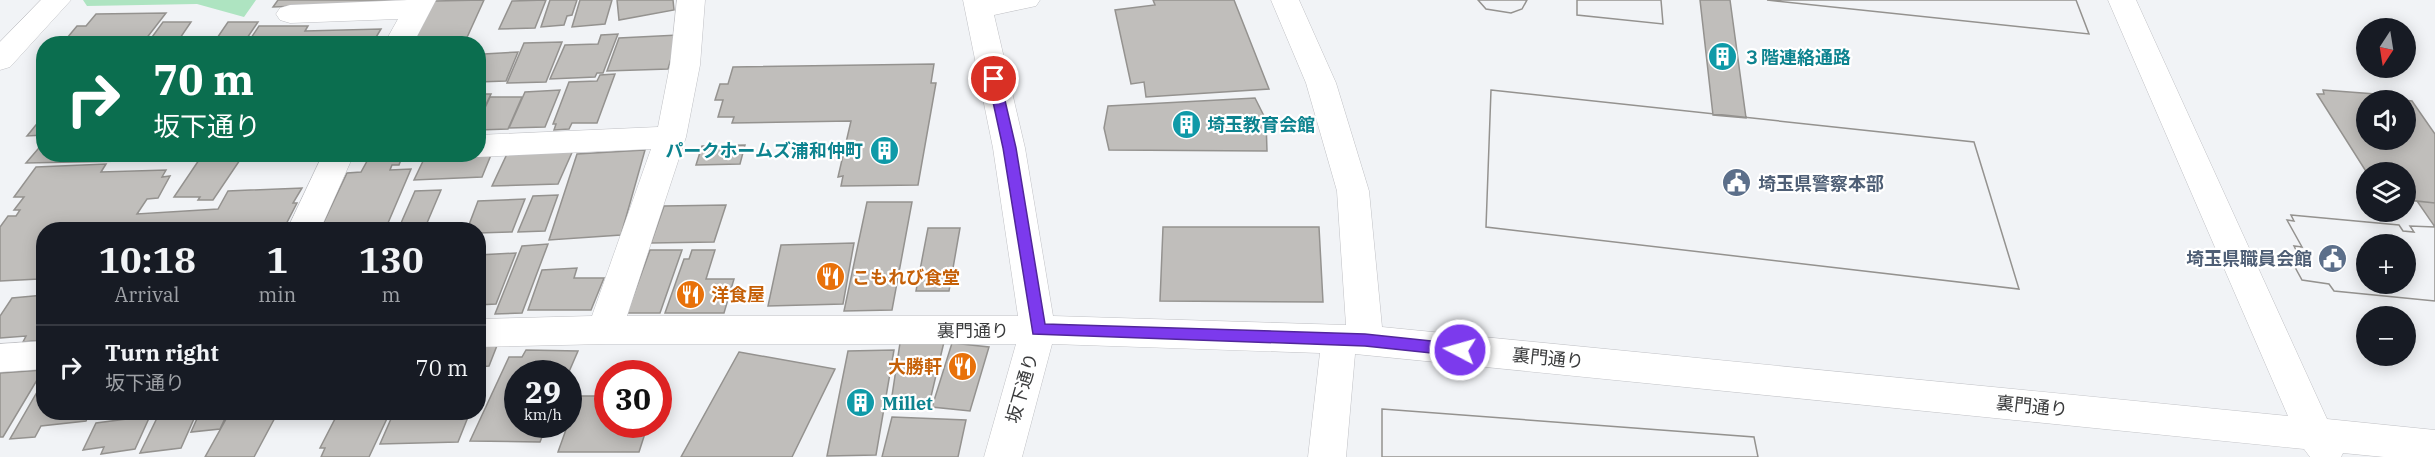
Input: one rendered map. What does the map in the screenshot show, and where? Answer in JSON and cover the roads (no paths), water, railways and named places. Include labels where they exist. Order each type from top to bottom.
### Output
[{"type":"street","points":[[0,60],[57,0]]},
{"type":"street","points":[[605,330],[671,137],[686,65],[691,0]]},
{"type":"street","points":[[978,4],[1026,0]]},
{"type":"street","points":[[1285,0],[1321,83],[1353,190],[1352,340],[1327,457]]},
{"type":"street","points":[[2122,0],[2324,445]]},
{"type":"street","name":"坂下通り","points":[[978,4],[1009,148],[1038,330],[1003,457]]},
{"type":"street","points":[[290,14],[419,5]]},
{"type":"street","points":[[402,36],[419,5]]},
{"type":"street","points":[[486,146],[671,137]]},
{"type":"street","points":[[307,222],[335,162]]},
{"type":"street","name":"裏門通り","points":[[486,333],[605,330],[1038,330],[1352,340],[2324,445],[2435,446]]},
{"type":"street","points":[[0,358],[36,356]]},
{"type":"place","name":"３階連絡通路","points":[[1722,57]]},
{"type":"place","name":"埼玉教育会館","points":[[1186,124]]},
{"type":"place","name":"パークホームズ浦和仲町","points":[[884,150]]},
{"type":"place","name":"埼玉県警察本部","points":[[1737,183]]},
{"type":"place","name":"埼玉県職員会館","points":[[2333,258]]},
{"type":"place","name":"こもれび食堂","points":[[831,277]]},
{"type":"place","name":"洋食屋","points":[[690,294]]},
{"type":"place","name":"大勝軒","points":[[963,366]]},
{"type":"place","name":"Millet","points":[[861,403]]}]
